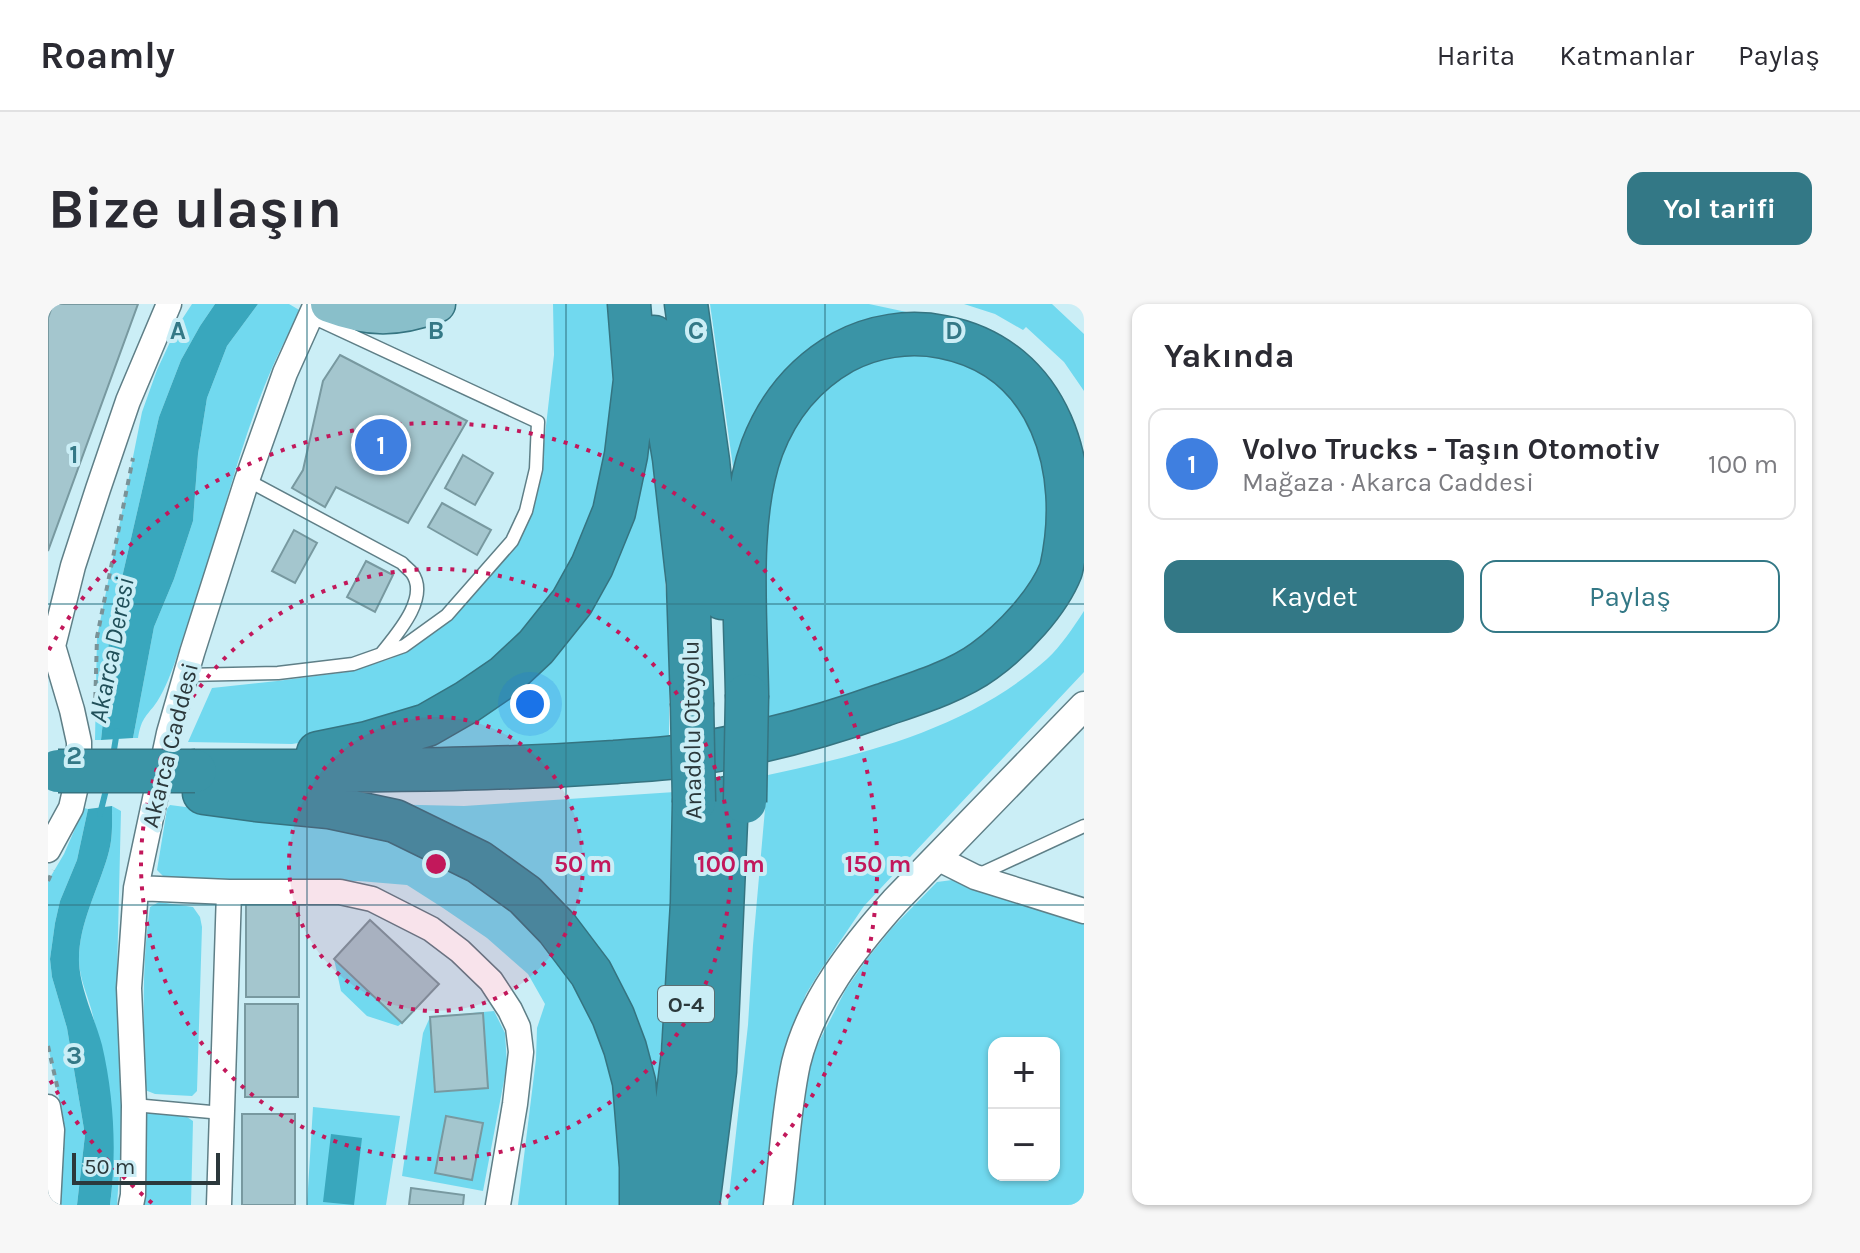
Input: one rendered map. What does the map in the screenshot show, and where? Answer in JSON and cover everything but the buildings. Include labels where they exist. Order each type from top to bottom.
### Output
[{"type":"highway","points":[[193,774],[367,743],[427,725],[505,676],[536,647],[572,602],[592,566],[614,512],[626,455],[635,380],[629,304]]},
{"type":"highway","name":"Anadolu Otoyolu","points":[[649,304],[674,458],[688,583],[722,698]]},
{"type":"highway","name":"Anadolu Otoyolu","points":[[686,304],[708,461],[720,579],[722,698],[715,1071],[698,1205]]},
{"type":"highway","points":[[925,304],[1006,336],[1040,360],[1067,391],[1084,424]]},
{"type":"highway","points":[[53,781],[193,774],[536,767],[673,757],[772,738],[855,715],[933,688],[983,662],[1021,628],[1049,593],[1061,571],[1072,532],[1075,486],[1065,442],[1049,406],[1020,373],[995,355],[959,340],[927,334],[892,335],[857,344],[826,362],[799,385],[778,413],[762,449],[752,489],[722,698]]},
{"type":"highway","points":[[193,774],[359,793],[536,790],[670,782],[764,762],[867,736],[931,715],[976,693],[1012,671],[1046,640],[1071,608],[1084,579]]},
{"type":"highway","points":[[193,774],[256,800],[329,807],[395,821],[479,862],[525,895],[557,928],[591,973],[625,1048],[634,1082],[641,1205]]},
{"type":"highway","name":"Anadolu Otoyolu","points":[[664,1205],[683,1053],[692,903],[722,801]]},
{"type":"main road","points":[[318,308],[380,316],[412,312],[437,304]]},
{"type":"street","points":[[53,856],[71,808],[79,773],[79,742],[72,710],[50,647],[73,566],[128,401],[169,304]]},
{"type":"street","name":"Akarca Caddesi","points":[[131,1205],[134,1105],[129,988],[136,888],[169,733],[185,675],[247,480],[285,373],[318,308]]},
{"type":"street","points":[[778,1205],[797,1061],[807,1030],[823,998],[853,951],[895,901],[1084,706]]},
{"type":"street","points":[[937,858],[975,877],[1084,911]]},
{"type":"street","points":[[136,888],[340,892],[372,899],[431,929],[460,951],[491,981],[518,1027],[521,1052],[498,1205]]},
{"type":"street","points":[[219,1205],[229,892]]},
{"type":"street","points":[[48,1107],[52,1130],[48,1205]]},
{"type":"lane","points":[[185,675],[278,673],[353,664],[404,646],[447,615],[489,569],[512,541],[526,511],[536,469],[538,422],[318,308]]},
{"type":"lane","points":[[247,480],[402,563],[414,575],[417,592],[412,610],[381,654]]},
{"type":"lane","points":[[975,877],[1084,826]]},
{"type":"lane","points":[[134,1105],[222,1113]]},
{"type":"path","points":[[95,713],[97,637],[133,457]]},
{"type":"path","points":[[48,881],[53,856]]},
{"type":"shaded area","points":[[192,304],[215,304],[181,360],[159,417],[109,634],[101,740],[95,740],[97,637],[142,412],[157,370],[177,327]]},
{"type":"shaded area","points":[[258,304],[289,304],[301,311],[257,404],[171,673],[143,720],[138,738],[133,738],[154,627],[193,521],[198,454],[207,398],[227,346]]},
{"type":"shaded area","points":[[553,304],[619,304],[622,346],[604,502],[537,623],[440,704],[324,739],[292,744],[188,742],[212,688],[347,672],[411,649],[452,619],[517,543],[531,514],[541,470],[554,355]]},
{"type":"shaded area","points":[[710,304],[869,304],[916,314],[856,333],[737,495]]},
{"type":"shaded area","points":[[964,304],[1052,304],[1084,334],[1084,391],[1064,362],[1026,327],[1023,330],[995,314]]},
{"type":"shaded area","points":[[886,346],[996,369],[1064,486],[1035,589],[990,638],[927,672],[764,720],[762,504],[794,410]]},
{"type":"shaded area","points":[[646,411],[662,537],[669,638],[669,740],[349,761],[540,656]]},
{"type":"shaded area","points":[[1084,611],[1084,672],[864,906],[806,994],[793,1029],[766,1205],[728,1205],[748,1025],[768,775],[879,747],[915,735],[985,703],[1047,659]]},
{"type":"shaded area","points":[[675,792],[668,966],[653,1137],[615,985],[376,804],[464,806]]},
{"type":"shaded area","points":[[170,805],[377,832],[502,892],[560,950],[609,1048],[633,1205],[518,1205],[537,1028],[545,1004],[528,974],[487,938],[407,885],[359,881],[175,880],[164,877],[157,870]]},
{"type":"shaded area","points":[[112,806],[121,811],[117,974],[123,1116],[117,1205],[110,1205],[113,1157],[107,1086],[79,962],[85,921],[110,849]]},
{"type":"shaded area","points":[[84,808],[88,809],[77,860],[60,901],[50,959],[67,1028],[85,1135],[77,1205],[61,1205],[63,1141],[59,1098],[48,1046],[48,881],[64,854]]},
{"type":"shaded area","points":[[975,877],[1084,911],[1084,1205],[789,1205],[804,1086],[812,1055],[846,989],[892,928],[937,882]]},
{"type":"shaded area","points":[[159,902],[193,907],[202,927],[197,1091],[192,1096],[155,1094],[145,1090],[145,953],[150,907]]},
{"type":"shaded area","points":[[334,959],[402,1023],[398,1026],[367,1016],[341,991]]},
{"type":"shaded area","points":[[494,1011],[505,1033],[507,1065],[483,1191],[402,1176],[423,1033],[430,1017]]},
{"type":"shaded area","points":[[313,1107],[400,1116],[386,1205],[307,1205]]},
{"type":"shaded area","points":[[148,1110],[184,1115],[193,1121],[191,1205],[141,1205],[146,1174],[145,1115]]},
{"type":"water","points":[[215,304],[258,304],[227,346],[207,398],[198,454],[193,521],[154,627],[133,738],[101,740],[109,634],[159,417],[181,360]]},
{"type":"water","points":[[112,806],[110,849],[85,921],[79,962],[85,993],[102,1045],[109,1084],[114,1145],[112,1185],[110,1205],[77,1205],[85,1135],[67,1028],[50,959],[60,901],[77,860],[88,809]]},
{"type":"water","points":[[331,1134],[362,1138],[354,1205],[323,1202]]},
{"type":"waterway","name":"Akarca Deresi","points":[[113,756],[117,731]]},
{"type":"waterway","name":"Akarca Deresi","points":[[100,814],[107,786]]},
{"type":"place","name":"Volvo Trucks - Taşın Otomotiv","points":[[381,445]]}]
